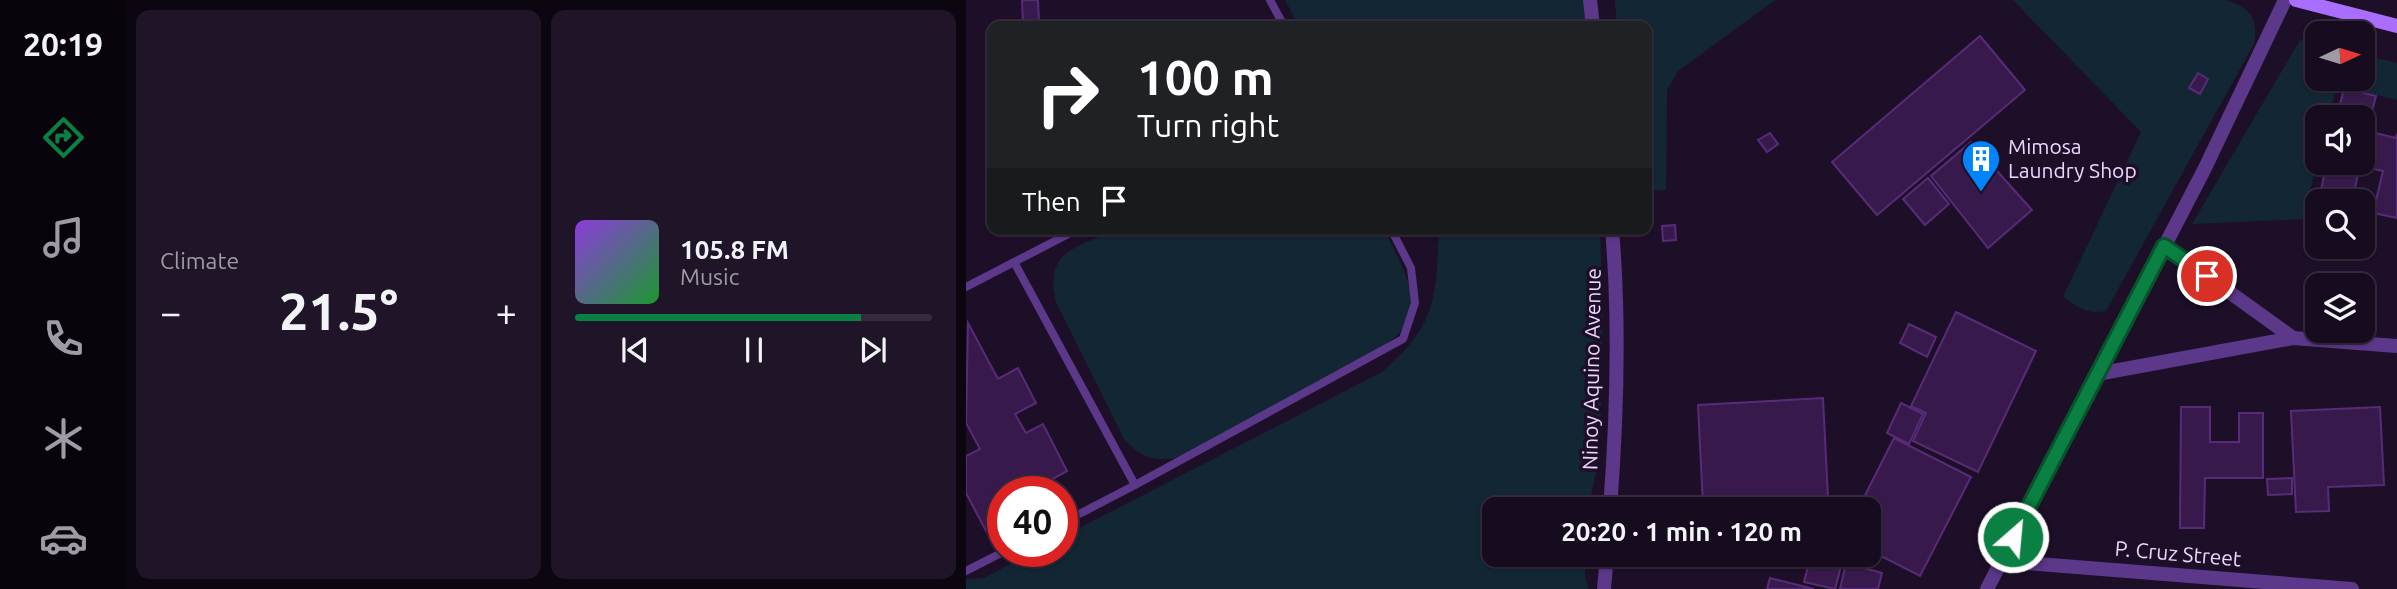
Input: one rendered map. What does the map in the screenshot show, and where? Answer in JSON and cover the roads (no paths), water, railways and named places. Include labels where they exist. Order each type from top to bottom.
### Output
[{"type":"main road","points":[[2296,0],[2397,26]]},
{"type":"street","points":[[1590,0],[1592,21]]},
{"type":"street","points":[[1987,589],[2164,246],[2285,0]]},
{"type":"street","name":"Ninoy Aquino Avenue","points":[[1611,497],[1615,440],[1615,263],[1613,235]]},
{"type":"street","points":[[2164,246],[2293,338]]},
{"type":"street","points":[[2097,374],[2293,338],[2397,346]]},
{"type":"street","name":"P. Cruz Street","points":[[2001,561],[2352,589]]},
{"type":"street","points":[[1604,589],[1606,567]]},
{"type":"lane","points":[[1270,0],[1281,21]]},
{"type":"lane","points":[[966,287],[1067,235]]},
{"type":"lane","points":[[1078,515],[1403,339],[1415,303],[1411,268],[1394,235]]},
{"type":"lane","points":[[1014,262],[1135,485]]},
{"type":"lane","points":[[966,570],[987,560]]},
{"type":"place","name":"Mimosa Laundry Shop","points":[[1981,193]]}]
